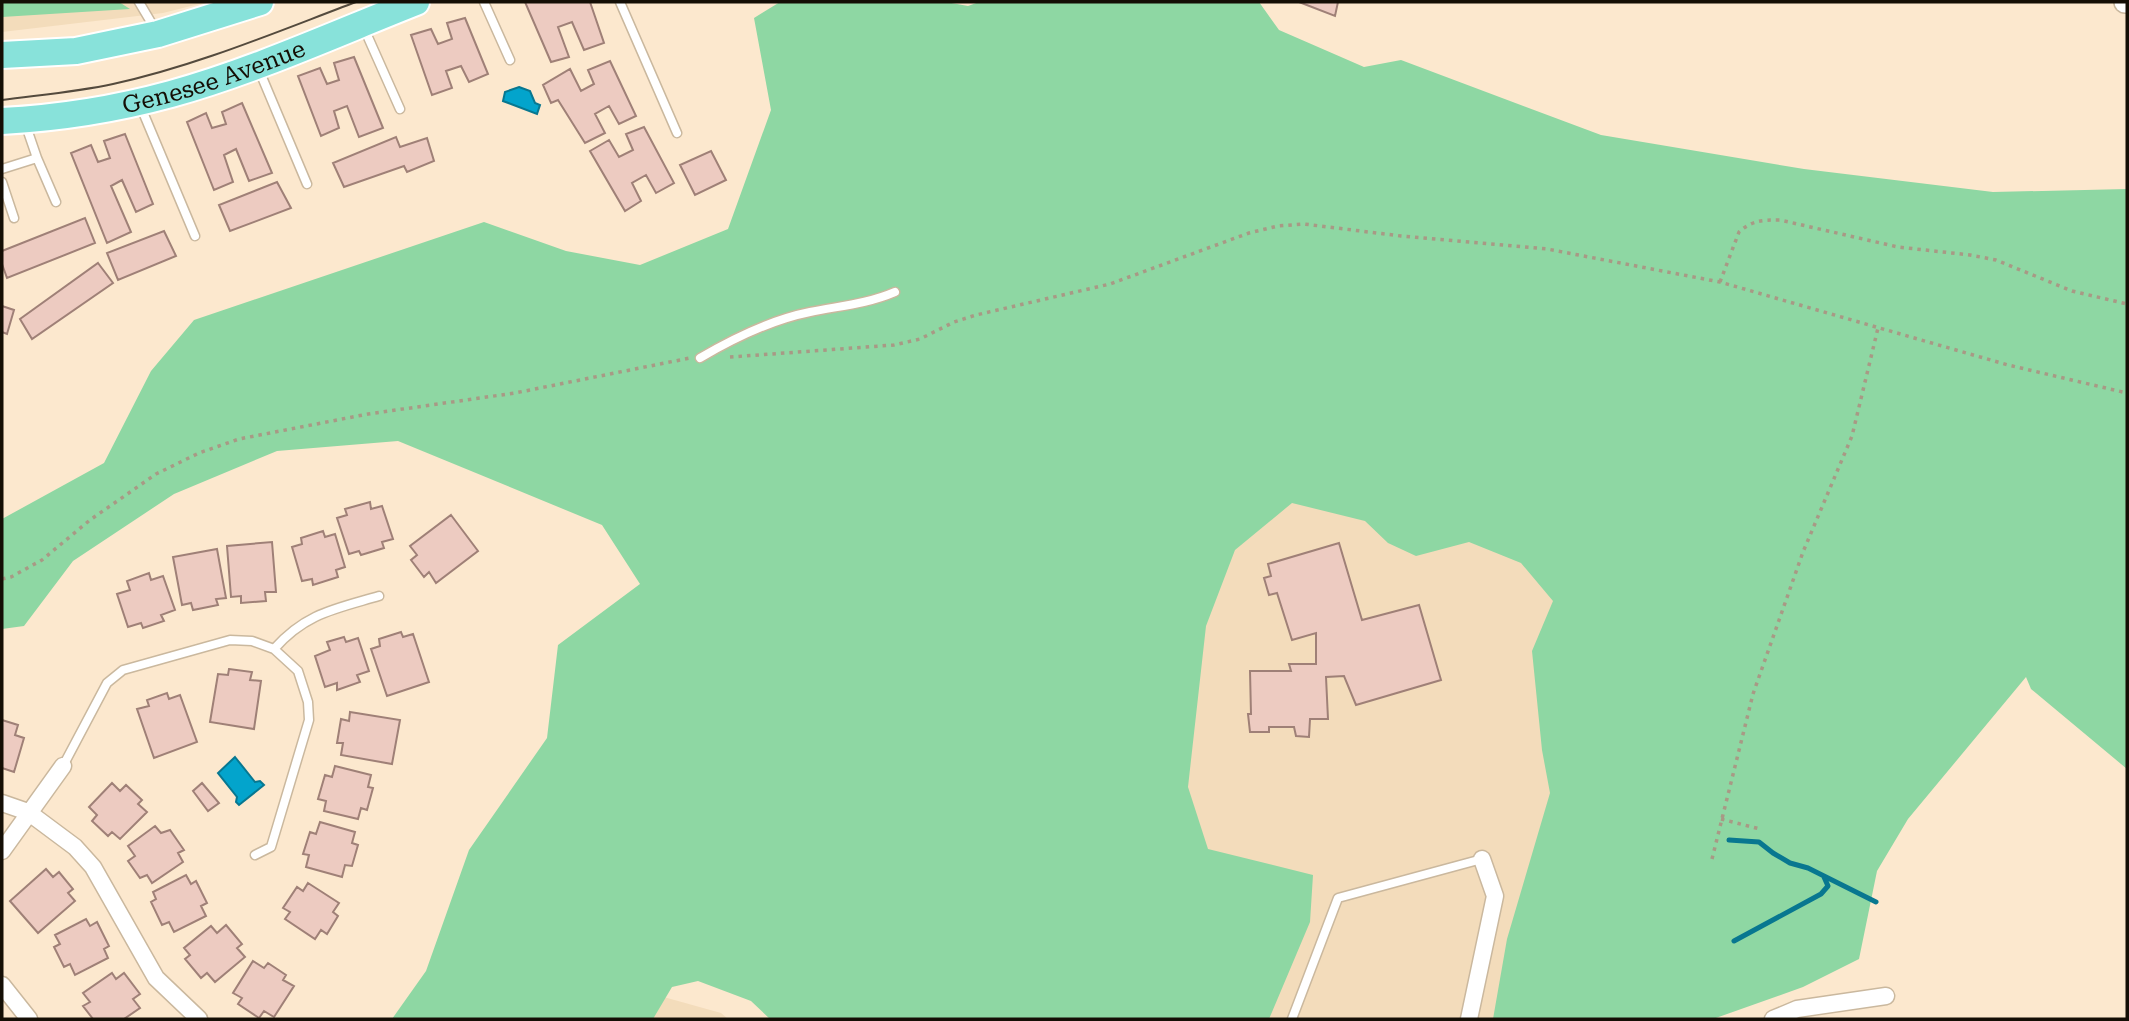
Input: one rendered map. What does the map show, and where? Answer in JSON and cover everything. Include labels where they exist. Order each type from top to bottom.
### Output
[{"type":"main road","points":[[2,55],[76,51],[158,34],[260,2]]},
{"type":"main road","name":"Genesee Avenue","points":[[13,120],[139,102],[206,83],[416,2]]},
{"type":"street","points":[[2,852],[62,766]]},
{"type":"street","points":[[2,803],[28,812],[75,847],[93,867],[156,978],[199,1019]]},
{"type":"street","points":[[1469,1019],[1495,896],[1482,859]]},
{"type":"street","points":[[2,985],[29,1019]]},
{"type":"street","points":[[1773,1019],[1797,1009],[1886,996]]},
{"type":"lane","points":[[139,2],[158,34]]},
{"type":"lane","points":[[484,2],[510,60]]},
{"type":"lane","points":[[620,2],[677,133]]},
{"type":"lane","points":[[362,23],[400,108]]},
{"type":"lane","points":[[257,64],[307,184]]},
{"type":"lane","points":[[139,102],[195,236]]},
{"type":"lane","points":[[13,120],[37,158],[56,202]]},
{"type":"lane","points":[[2,169],[37,158]]},
{"type":"lane","points":[[2,182],[14,218]]},
{"type":"lane","points":[[700,358],[741,334],[807,312],[875,301],[895,292]]},
{"type":"lane","points":[[274,649],[290,631],[317,614],[379,596]]},
{"type":"lane","points":[[62,766],[107,683],[123,670],[230,640],[252,641],[274,649],[298,671],[308,702],[309,720],[271,847],[255,855]]},
{"type":"lane","points":[[1292,1019],[1338,898],[1482,859]]},
{"type":"path","points":[[1720,282],[1739,232],[1745,226],[1762,219],[1780,220],[1898,247],[1970,254],[1996,260],[2072,291],[2127,304]]},
{"type":"path","points":[[2,579],[42,560],[90,520],[156,474],[199,453],[239,439],[368,414],[515,393],[686,358],[843,349],[907,342],[976,315],[1110,284],[1249,233],[1278,226],[1304,224],[1401,236],[1547,248],[1720,282],[2008,365],[2127,393]]},
{"type":"path","points":[[1712,859],[1753,694],[1802,552],[1852,436],[1878,328]]},
{"type":"path","points":[[1721,819],[1760,829]]},
{"type":"shaded area","points":[[2,2],[207,2],[163,13],[2,32]]},
{"type":"shaded area","points":[[1256,460],[1580,579],[1534,1019],[1219,1019],[1168,849],[1173,591]]},
{"type":"shaded area","points":[[653,994],[721,1013],[728,1019],[640,1019]]},
{"type":"green space","points":[[2,2],[119,2],[130,9],[2,17]]},
{"type":"green space","points":[[780,2],[946,2],[968,6],[979,2],[1259,2],[1279,30],[1364,67],[1401,60],[1601,135],[1804,169],[1993,192],[2127,189],[2127,769],[2031,689],[2026,677],[1908,819],[1877,871],[1859,959],[1803,987],[1713,1019],[1493,1019],[1507,939],[1550,793],[1542,750],[1532,651],[1553,601],[1521,563],[1469,542],[1416,556],[1388,543],[1365,521],[1292,503],[1235,550],[1206,626],[1188,787],[1208,849],[1313,875],[1310,922],[1269,1019],[770,1019],[751,1001],[698,981],[672,987],[653,1019],[392,1019],[426,971],[469,850],[547,738],[558,645],[640,584],[602,525],[398,441],[277,451],[174,494],[73,561],[24,626],[2,629],[2,519],[104,463],[151,371],[194,320],[484,222],[566,251],[640,265],[728,229],[771,110],[754,18]]},
{"type":"water","points":[[519,87],[530,91],[535,103],[540,105],[537,114],[503,101],[505,92]]},
{"type":"water","points":[[235,757],[255,782],[260,781],[264,785],[239,805],[236,802],[237,797],[218,773]]},
{"type":"building","points":[[525,2],[590,2],[604,43],[584,50],[572,22],[558,27],[569,57],[551,62]]},
{"type":"building","points":[[1299,2],[1338,2],[1335,16]]},
{"type":"building","points":[[465,18],[488,74],[469,82],[461,66],[446,71],[452,88],[432,95],[411,35],[431,29],[438,44],[452,39],[447,23]]},
{"type":"building","points":[[354,57],[383,128],[359,137],[347,106],[334,111],[339,128],[321,136],[298,76],[320,68],[327,84],[339,80],[334,63]]},
{"type":"building","points":[[610,61],[636,116],[619,124],[609,106],[595,114],[605,133],[585,143],[558,100],[551,103],[543,85],[570,69],[581,91],[594,84],[588,70]]},
{"type":"building","points":[[242,103],[272,173],[249,181],[236,149],[224,155],[233,182],[214,190],[187,122],[206,113],[212,128],[226,124],[222,112]]},
{"type":"building","points":[[644,127],[674,183],[656,193],[646,175],[632,183],[641,201],[625,211],[590,151],[609,140],[619,157],[633,150],[626,134]]},
{"type":"building","points":[[125,134],[153,204],[136,212],[122,180],[111,186],[131,232],[107,243],[71,153],[91,145],[98,162],[110,158],[104,141]]},
{"type":"building","points":[[396,137],[400,147],[427,138],[434,161],[407,172],[404,166],[344,187],[333,163]]},
{"type":"building","points":[[711,151],[726,180],[695,195],[680,165]]},
{"type":"building","points":[[277,182],[291,208],[230,231],[219,205]]},
{"type":"building","points":[[85,218],[95,243],[7,278],[2,264],[2,251]]},
{"type":"building","points":[[164,231],[176,256],[118,280],[107,253]]},
{"type":"building","points":[[98,263],[113,283],[32,339],[20,319]]},
{"type":"building","points":[[2,306],[14,310],[7,334],[2,332]]},
{"type":"building","points":[[370,502],[371,509],[382,506],[393,539],[382,542],[384,548],[361,555],[359,551],[349,554],[337,518],[347,515],[345,509]]},
{"type":"building","points":[[451,515],[478,551],[436,583],[429,572],[424,577],[411,560],[417,555],[410,546]]},
{"type":"building","points":[[323,531],[325,537],[335,534],[345,567],[336,570],[338,577],[313,585],[312,579],[302,581],[292,547],[302,544],[301,538]]},
{"type":"building","points":[[272,542],[276,592],[265,592],[266,601],[241,603],[241,596],[231,597],[227,546]]},
{"type":"building","points":[[1339,543],[1362,620],[1419,605],[1441,680],[1356,705],[1344,676],[1326,677],[1328,719],[1310,719],[1309,737],[1296,736],[1294,727],[1269,727],[1269,732],[1250,732],[1250,671],[1291,671],[1289,664],[1316,664],[1316,633],[1292,640],[1277,593],[1269,595],[1264,578],[1271,576],[1268,564]]},
{"type":"building","points":[[217,549],[226,598],[216,599],[218,605],[193,610],[191,603],[182,605],[173,557]]},
{"type":"building","points":[[149,573],[151,580],[163,576],[175,610],[161,615],[164,621],[143,628],[141,623],[128,627],[117,594],[130,590],[127,581]]},
{"type":"building","points":[[401,632],[403,637],[413,634],[429,682],[387,696],[371,649],[380,646],[379,639]]},
{"type":"building","points":[[344,637],[346,642],[358,638],[369,671],[357,675],[360,682],[337,690],[337,683],[325,687],[315,656],[330,650],[327,642]]},
{"type":"building","points":[[229,669],[252,672],[250,680],[261,681],[254,729],[210,722],[218,674],[228,675]]},
{"type":"building","points":[[167,693],[169,699],[180,695],[197,742],[154,758],[137,709],[149,706],[147,700]]},
{"type":"building","points":[[350,712],[400,720],[392,764],[341,755],[343,743],[337,743],[341,719],[349,721]]},
{"type":"building","points":[[2,720],[18,725],[15,735],[24,738],[14,772],[2,768]]},
{"type":"building","points":[[335,766],[371,775],[368,787],[373,788],[367,810],[361,808],[358,819],[324,811],[326,801],[318,799],[325,775],[332,777]]},
{"type":"building","points":[[112,783],[120,791],[126,785],[142,800],[138,804],[147,812],[120,839],[112,832],[108,836],[92,821],[97,815],[89,807]]},
{"type":"building","points":[[202,783],[219,803],[208,811],[193,791]]},
{"type":"building","points":[[320,822],[355,832],[352,843],[358,845],[352,866],[345,865],[342,877],[306,867],[309,855],[303,854],[310,832],[316,834]]},
{"type":"building","points":[[155,826],[161,833],[170,830],[184,850],[178,853],[183,862],[152,883],[147,875],[140,878],[128,861],[135,856],[128,846]]},
{"type":"building","points":[[46,869],[53,877],[59,872],[73,889],[68,893],[75,901],[38,933],[10,901]]},
{"type":"building","points":[[186,875],[191,884],[196,881],[207,903],[201,906],[206,916],[174,932],[169,922],[162,925],[151,902],[156,899],[153,892]]},
{"type":"building","points":[[308,883],[339,903],[333,912],[338,916],[327,934],[321,930],[315,939],[285,919],[290,912],[283,908],[297,887],[303,891]]},
{"type":"building","points":[[86,919],[90,926],[97,922],[109,946],[104,949],[108,958],[75,975],[70,964],[64,967],[54,947],[60,944],[55,935]]},
{"type":"building","points":[[226,925],[242,944],[237,948],[245,957],[215,982],[207,973],[201,978],[185,959],[190,955],[184,948],[211,926],[217,933]]},
{"type":"building","points":[[253,961],[264,968],[268,963],[286,975],[283,980],[294,986],[274,1017],[264,1011],[259,1018],[238,1004],[242,998],[233,993]]},
{"type":"building","points":[[112,973],[116,979],[124,973],[140,994],[133,999],[140,1008],[124,1019],[93,1019],[83,1006],[90,1002],[83,993]]},
{"type":"waterway","points":[[1729,840],[1759,842],[1790,863],[1808,868],[1876,902]]},
{"type":"waterway","points":[[1734,941],[1821,894],[1828,886],[1824,877]]},
{"type":"tram line","points":[[2,100],[85,89],[144,77],[236,48],[356,2]]}]
